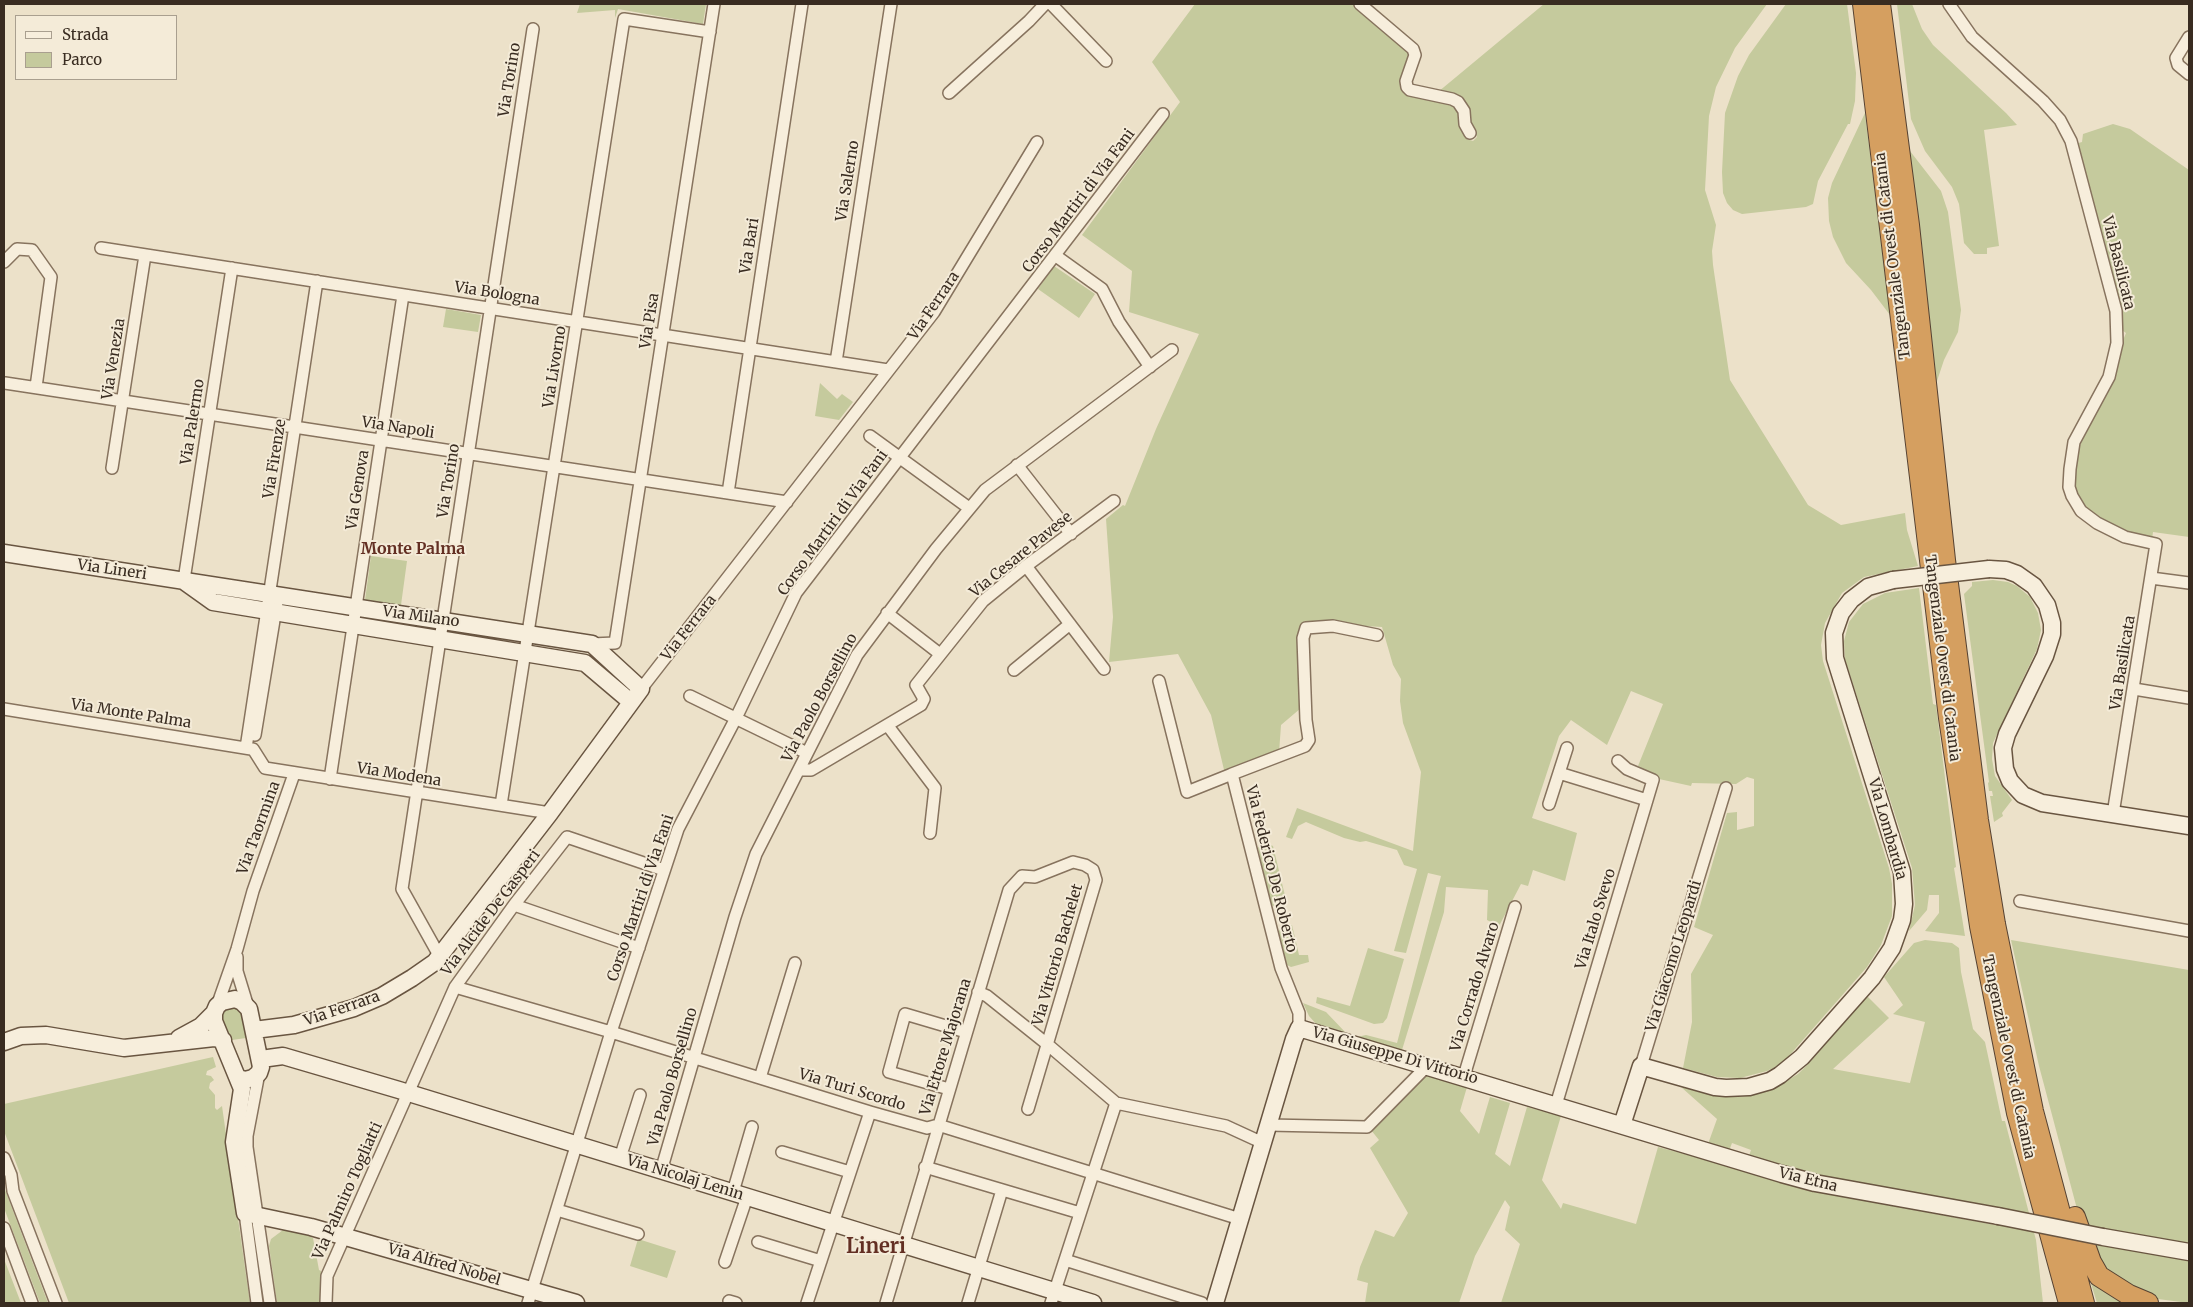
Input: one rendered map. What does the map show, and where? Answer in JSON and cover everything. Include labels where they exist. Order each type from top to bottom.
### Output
[{"type":"highway","name":"Tangenziale Ovest di Catania","points":[[1863,4],[1947,708],[1980,926],[2017,1113],[2069,1303]]},
{"type":"highway","name":"Tangenziale Ovest di Catania","points":[[1880,4],[1909,225],[1964,716],[1995,924],[2033,1110],[2084,1303]]},
{"type":"highway","points":[[1995,924],[2077,1227],[2091,1262],[2099,1276],[2129,1295],[2148,1303]]},
{"type":"highway","points":[[2037,1186],[2044,1267],[2055,1303]]},
{"type":"street","name":"Via Pisa","points":[[592,644],[615,643],[714,4]]},
{"type":"street","name":"Via Bari","points":[[728,493],[802,4]]},
{"type":"street","name":"Via Salerno","points":[[836,362],[891,4]]},
{"type":"street","points":[[949,94],[1045,4]]},
{"type":"street","points":[[1051,4],[1106,61]]},
{"type":"street","points":[[1360,4],[1413,49],[1415,55],[1406,81],[1407,87],[1410,90],[1458,102],[1464,111],[1465,124],[1470,133]]},
{"type":"street","name":"Via Basilicata","points":[[1948,4],[1972,37],[2043,101],[2060,120],[2071,142],[2116,310],[2117,343],[2109,377],[2074,442],[2070,469],[2072,496],[2081,510],[2096,522],[2125,537],[2156,544],[2114,814]]},
{"type":"street","name":"Via Livorno","points":[[501,805],[624,19],[710,32]]},
{"type":"street","name":"Via Torino","points":[[440,957],[402,889],[533,30]]},
{"type":"street","points":[[2189,36],[2176,58],[2178,65],[2189,74]]},
{"type":"street","name":"Corso Martiri di Via Fani","points":[[530,1297],[611,1032],[678,829],[736,718],[796,593],[1164,114]]},
{"type":"street","name":"Via Ferrara","points":[[254,1030],[294,1025],[333,1014],[382,996],[412,978],[440,957],[550,813],[636,695],[934,312],[1037,142]]},
{"type":"street","name":"Via Bologna","points":[[101,248],[888,370]]},
{"type":"street","points":[[4,262],[17,250],[32,250],[51,277],[36,388]]},
{"type":"street","name":"Via Venezia","points":[[112,468],[145,254]]},
{"type":"street","points":[[1056,256],[1102,289],[1119,322],[1150,367]]},
{"type":"street","name":"Via Palermo","points":[[184,580],[232,268]]},
{"type":"street","name":"Via Firenze","points":[[261,671],[271,612],[295,427],[317,281]]},
{"type":"street","name":"Via Genova","points":[[330,779],[403,295]]},
{"type":"street","name":"Via Paolo Borsellino","points":[[661,1171],[735,917],[756,854],[857,655],[887,613],[985,490],[1172,350]]},
{"type":"street","name":"Via Napoli","points":[[5,383],[787,502]]},
{"type":"street","points":[[870,436],[969,508]]},
{"type":"street","points":[[1017,465],[1071,534]]},
{"type":"street","name":"Via Cesare Pavese","points":[[888,726],[921,705],[924,699],[916,686],[983,601],[1026,566],[1114,501]]},
{"type":"street","name":"Via Lineri","points":[[4,554],[184,580],[213,602]]},
{"type":"street","points":[[1026,566],[1104,668]]},
{"type":"street","name":"Via Lombardia","points":[[1641,1066],[1714,1087],[1738,1088],[1770,1081],[1792,1067],[1802,1057],[1872,978],[1892,948],[1902,920],[1904,896],[1902,872],[1835,658],[1834,633],[1841,612],[1851,600],[1868,587],[1893,580],[1989,568],[2006,570],[2030,582],[2041,594],[2047,605],[2052,623],[2052,634],[2045,656],[2007,734],[2003,748],[2004,769],[2010,781],[2023,794],[2042,803],[2114,814]]},
{"type":"street","points":[[2151,578],[2189,583]]},
{"type":"street","name":"Via Milano","points":[[184,580],[273,596],[443,620],[592,644]]},
{"type":"street","name":"Via Milano","points":[[213,602],[440,641],[585,663],[636,695]]},
{"type":"street","name":"Via Firenze","points":[[261,671],[262,641],[271,612]]},
{"type":"street","points":[[887,613],[940,654]]},
{"type":"street","points":[[1014,670],[1070,624]]},
{"type":"street","name":"Via Federico De Roberto","points":[[1299,1028],[1299,1013],[1280,968],[1232,774],[1305,746],[1309,740],[1306,720],[1303,638],[1306,628],[1333,626],[1377,636]]},
{"type":"street","points":[[592,644],[636,695]]},
{"type":"street","points":[[249,748],[261,671]]},
{"type":"street","points":[[1159,681],[1187,792],[1232,774]]},
{"type":"street","points":[[2134,689],[2189,698]]},
{"type":"street","points":[[690,696],[808,753]]},
{"type":"street","name":"Via Monte Palma","points":[[4,709],[249,748]]},
{"type":"street","points":[[799,770],[811,770],[888,726],[935,788],[930,833]]},
{"type":"street","name":"Via Modena","points":[[249,748],[265,768],[550,813]]},
{"type":"street","points":[[1549,804],[1567,748]]},
{"type":"street","name":"Via Italo Svevo","points":[[1556,1105],[1652,780],[1627,769],[1618,762]]},
{"type":"street","points":[[1559,773],[1647,800]]},
{"type":"street","name":"Via Taormina","points":[[237,949],[253,891],[294,774]]},
{"type":"street","name":"Via Giacomo Leopardi","points":[[1622,1125],[1726,788]]},
{"type":"street","points":[[2114,814],[2189,826]]},
{"type":"street","name":"Via Alcide De Gasperi","points":[[408,1093],[455,987],[567,837],[664,870]]},
{"type":"street","name":"Via Vittorio Bachelet","points":[[1028,1109],[1096,880],[1093,870],[1085,865],[1073,862],[1035,877]]},
{"type":"street","name":"Via Ettore Majorana","points":[[886,1303],[1009,890],[1022,876],[1035,877]]},
{"type":"street","points":[[2020,900],[2189,931]]},
{"type":"street","points":[[514,906],[639,948]]},
{"type":"street","name":"Via Corrado Alvaro","points":[[1464,1076],[1515,907]]},
{"type":"street","points":[[237,949],[237,971],[265,1063],[247,1136],[257,1303]]},
{"type":"street","points":[[237,949],[215,1010],[214,1021],[242,1089],[235,1131],[235,1150],[270,1303]]},
{"type":"street","points":[[760,1078],[795,963]]},
{"type":"street","name":"Via Turi Scordo","points":[[455,987],[611,1032],[870,1112],[926,1128],[938,1125],[1240,1219]]},
{"type":"street","points":[[978,992],[987,996],[1047,1044],[1116,1103],[1226,1126],[1262,1143]]},
{"type":"street","points":[[165,1043],[192,1032],[215,1010],[230,1000],[235,999],[249,1009]]},
{"type":"street","points":[[949,1089],[889,1072],[905,1014],[966,1032]]},
{"type":"street","name":"Via Giuseppe Di Vittorio","points":[[1215,1303],[1262,1143],[1299,1028],[1428,1065],[1622,1125]]},
{"type":"street","points":[[4,1042],[33,1035],[63,1037],[111,1048],[124,1048],[214,1038],[223,1040]]},
{"type":"street","name":"Via Nicolaj Lenin","points":[[265,1063],[283,1056],[979,1267],[1053,1297],[1093,1303]]},
{"type":"street","points":[[238,1078],[245,1080],[253,1078],[265,1063]]},
{"type":"street","points":[[1268,1125],[1367,1127],[1428,1065]]},
{"type":"street","name":"Via Palmiro Togliatti","points":[[326,1303],[327,1276],[408,1093]]},
{"type":"street","points":[[620,1158],[640,1095]]},
{"type":"street","points":[[1053,1297],[1116,1103]]},
{"type":"street","points":[[806,1303],[870,1112]]},
{"type":"street","name":"Via Etna","points":[[1622,1125],[1815,1183],[2189,1252]]},
{"type":"street","points":[[725,1262],[752,1127]]},
{"type":"street","points":[[782,1152],[850,1172]]},
{"type":"street","points":[[4,1158],[11,1175],[13,1191]]},
{"type":"street","points":[[925,1167],[1080,1213]]},
{"type":"street","points":[[4,1175],[13,1191],[56,1303]]},
{"type":"street","points":[[968,1303],[1002,1190]]},
{"type":"street","points":[[557,1210],[638,1234]]},
{"type":"street","name":"Via Alfred Nobel","points":[[251,1215],[311,1227],[530,1297],[576,1303]]},
{"type":"street","points":[[4,1228],[32,1303]]},
{"type":"street","points":[[758,1242],[820,1261]]},
{"type":"street","points":[[1065,1260],[1202,1303]]},
{"type":"green space","points":[[580,4],[706,4],[703,24],[618,9],[615,18],[615,10],[577,13]]},
{"type":"green space","points":[[1195,4],[1355,4],[1408,50],[1410,56],[1402,82],[1453,104],[1460,113],[1458,117],[1467,139],[1473,141],[1477,137],[1470,123],[1463,100],[1456,94],[1438,92],[1544,4],[1767,4],[1735,48],[1716,87],[1709,116],[1705,190],[1716,225],[1712,251],[1713,265],[1730,380],[1808,505],[1841,525],[1905,513],[1907,530],[1918,566],[1864,577],[1842,593],[1825,623],[1821,645],[1823,661],[1889,868],[1892,884],[1892,916],[1881,945],[1867,967],[1779,1065],[1767,1071],[1740,1078],[1717,1077],[1683,1068],[1692,1022],[1691,974],[1713,935],[1694,927],[1727,813],[1737,812],[1737,830],[1754,826],[1754,779],[1747,777],[1736,784],[1692,783],[1691,786],[1659,779],[1638,766],[1663,704],[1631,691],[1607,745],[1571,720],[1559,736],[1532,818],[1577,833],[1565,881],[1533,870],[1528,886],[1521,884],[1499,926],[1487,920],[1488,890],[1446,887],[1444,912],[1402,1050],[1357,1037],[1366,1035],[1397,1043],[1441,876],[1428,873],[1406,953],[1394,951],[1417,869],[1404,865],[1397,850],[1366,841],[1360,842],[1344,838],[1306,822],[1298,826],[1292,839],[1286,837],[1297,808],[1413,851],[1421,772],[1403,723],[1400,701],[1401,679],[1393,665],[1382,627],[1313,623],[1298,640],[1301,708],[1281,725],[1279,753],[1225,774],[1211,715],[1178,654],[1109,662],[1113,617],[1106,519],[1123,505],[1125,506],[1156,429],[1199,334],[1129,312],[1132,271],[1082,235],[1180,102],[1152,62]]},
{"type":"green space","points":[[1786,4],[1847,4],[1856,73],[1855,101],[1850,124],[1848,124],[1818,181],[1813,204],[1806,207],[1742,214],[1733,210],[1727,203],[1723,193],[1722,172],[1725,113],[1738,76],[1749,55]]},
{"type":"green space","points":[[1897,4],[1912,4],[1922,29],[1933,45],[2017,125],[1984,130],[1999,246],[1987,248],[1987,254],[1974,254],[1964,243],[1959,204],[1952,187],[1925,151],[1911,119]]},
{"type":"green space","points":[[1865,113],[1890,315],[1871,290],[1846,263],[1833,237],[1829,221],[1828,198],[1832,183]]},
{"type":"green space","points":[[2113,124],[2130,129],[2189,170],[2189,537],[2153,532],[2152,540],[2132,535],[2097,519],[2077,500],[2074,484],[2078,450],[2126,333],[2122,330],[2075,144],[2082,142],[2083,134]]},
{"type":"green space","points":[[1910,151],[1941,191],[1948,212],[1961,310],[1958,332],[1944,360],[1936,384],[1909,164]]},
{"type":"green space","points":[[1054,266],[1095,294],[1079,318],[1038,289]]},
{"type":"green space","points":[[446,309],[481,315],[478,332],[443,327]]},
{"type":"green space","points":[[820,383],[837,399],[842,394],[853,402],[839,420],[815,416]]},
{"type":"green space","points":[[371,556],[407,561],[401,605],[365,600]]},
{"type":"green space","points":[[1993,580],[2008,582],[2017,586],[2030,597],[2038,613],[2041,630],[2037,649],[1993,743],[1992,759],[1995,776],[2012,800],[2002,813],[2003,816],[1994,822],[1990,796],[1993,796],[1992,791],[1989,791],[1964,594],[1972,586],[1972,582]]},
{"type":"green space","points":[[1919,588],[1933,704],[1936,705],[1956,867],[1954,868],[1965,936],[1925,931],[1939,913],[1939,895],[1929,895],[1927,910],[1909,931],[1915,905],[1912,868],[1845,659],[1844,641],[1849,622],[1863,604],[1885,593]]},
{"type":"green space","points":[[1265,842],[1273,846],[1287,904],[1277,908],[1270,904],[1258,848],[1261,843]]},
{"type":"green space","points":[[1292,925],[1299,955],[1308,955],[1309,962],[1291,967],[1287,965],[1278,933],[1281,927]]},
{"type":"green space","points":[[1925,940],[1952,943],[1959,948],[1961,972],[1973,1029],[1985,1042],[2002,1121],[2005,1121],[2036,1240],[2043,1303],[1501,1303],[1520,1244],[1505,1230],[1510,1207],[1505,1200],[1475,1256],[1459,1303],[1365,1303],[1368,1283],[1357,1280],[1360,1267],[1375,1230],[1394,1237],[1408,1213],[1370,1148],[1379,1140],[1371,1130],[1428,1074],[1467,1087],[1460,1111],[1479,1134],[1490,1097],[1510,1103],[1495,1154],[1510,1166],[1527,1107],[1561,1116],[1542,1180],[1561,1209],[1563,1203],[1636,1224],[1658,1147],[1855,1199],[1995,1225],[2000,1208],[1815,1176],[1749,1156],[1751,1150],[1732,1143],[1729,1151],[1708,1144],[1717,1119],[1681,1087],[1711,1095],[1736,1097],[1749,1096],[1773,1089],[1798,1074],[1867,996],[1889,1018],[1833,1069],[1910,1083],[1925,1022],[1893,1014],[1903,1005],[1884,977],[1914,943]]},
{"type":"green space","points":[[2011,940],[2189,970],[2189,1244],[2101,1228],[2106,1246],[2189,1260],[2189,1303],[2150,1298],[2130,1289],[2096,1260],[2081,1224],[2039,1066]]},
{"type":"green space","points":[[1368,948],[1404,959],[1387,1018],[1383,1023],[1374,1024],[1316,1003],[1317,997],[1350,1006]]},
{"type":"green space","points":[[1303,1003],[1326,1012],[1346,1033],[1317,1025],[1309,1016]]},
{"type":"green space","points":[[229,1007],[238,1008],[244,1015],[246,1038],[232,1040],[221,1021],[222,1012]]},
{"type":"green space","points":[[213,1057],[216,1067],[207,1071],[206,1075],[211,1076],[214,1080],[210,1083],[209,1088],[215,1095],[215,1108],[217,1110],[222,1106],[250,1303],[69,1303],[4,1131],[4,1104]]},
{"type":"green space","points":[[4,1187],[48,1303],[40,1303],[4,1208]]},
{"type":"green space","points":[[283,1230],[301,1232],[313,1238],[319,1270],[321,1271],[321,1303],[277,1303],[269,1246],[271,1239]]},
{"type":"green space","points":[[638,1239],[676,1251],[667,1278],[630,1266]]},
{"type":"green space","points":[[4,1259],[21,1303],[4,1303]]},
{"type":"green space","points":[[2088,1274],[2135,1303],[2097,1303]]},
{"type":"district","name":"Monte Palma","points":[[413,549]]},
{"type":"district","name":"Lineri","points":[[876,1247]]}]
